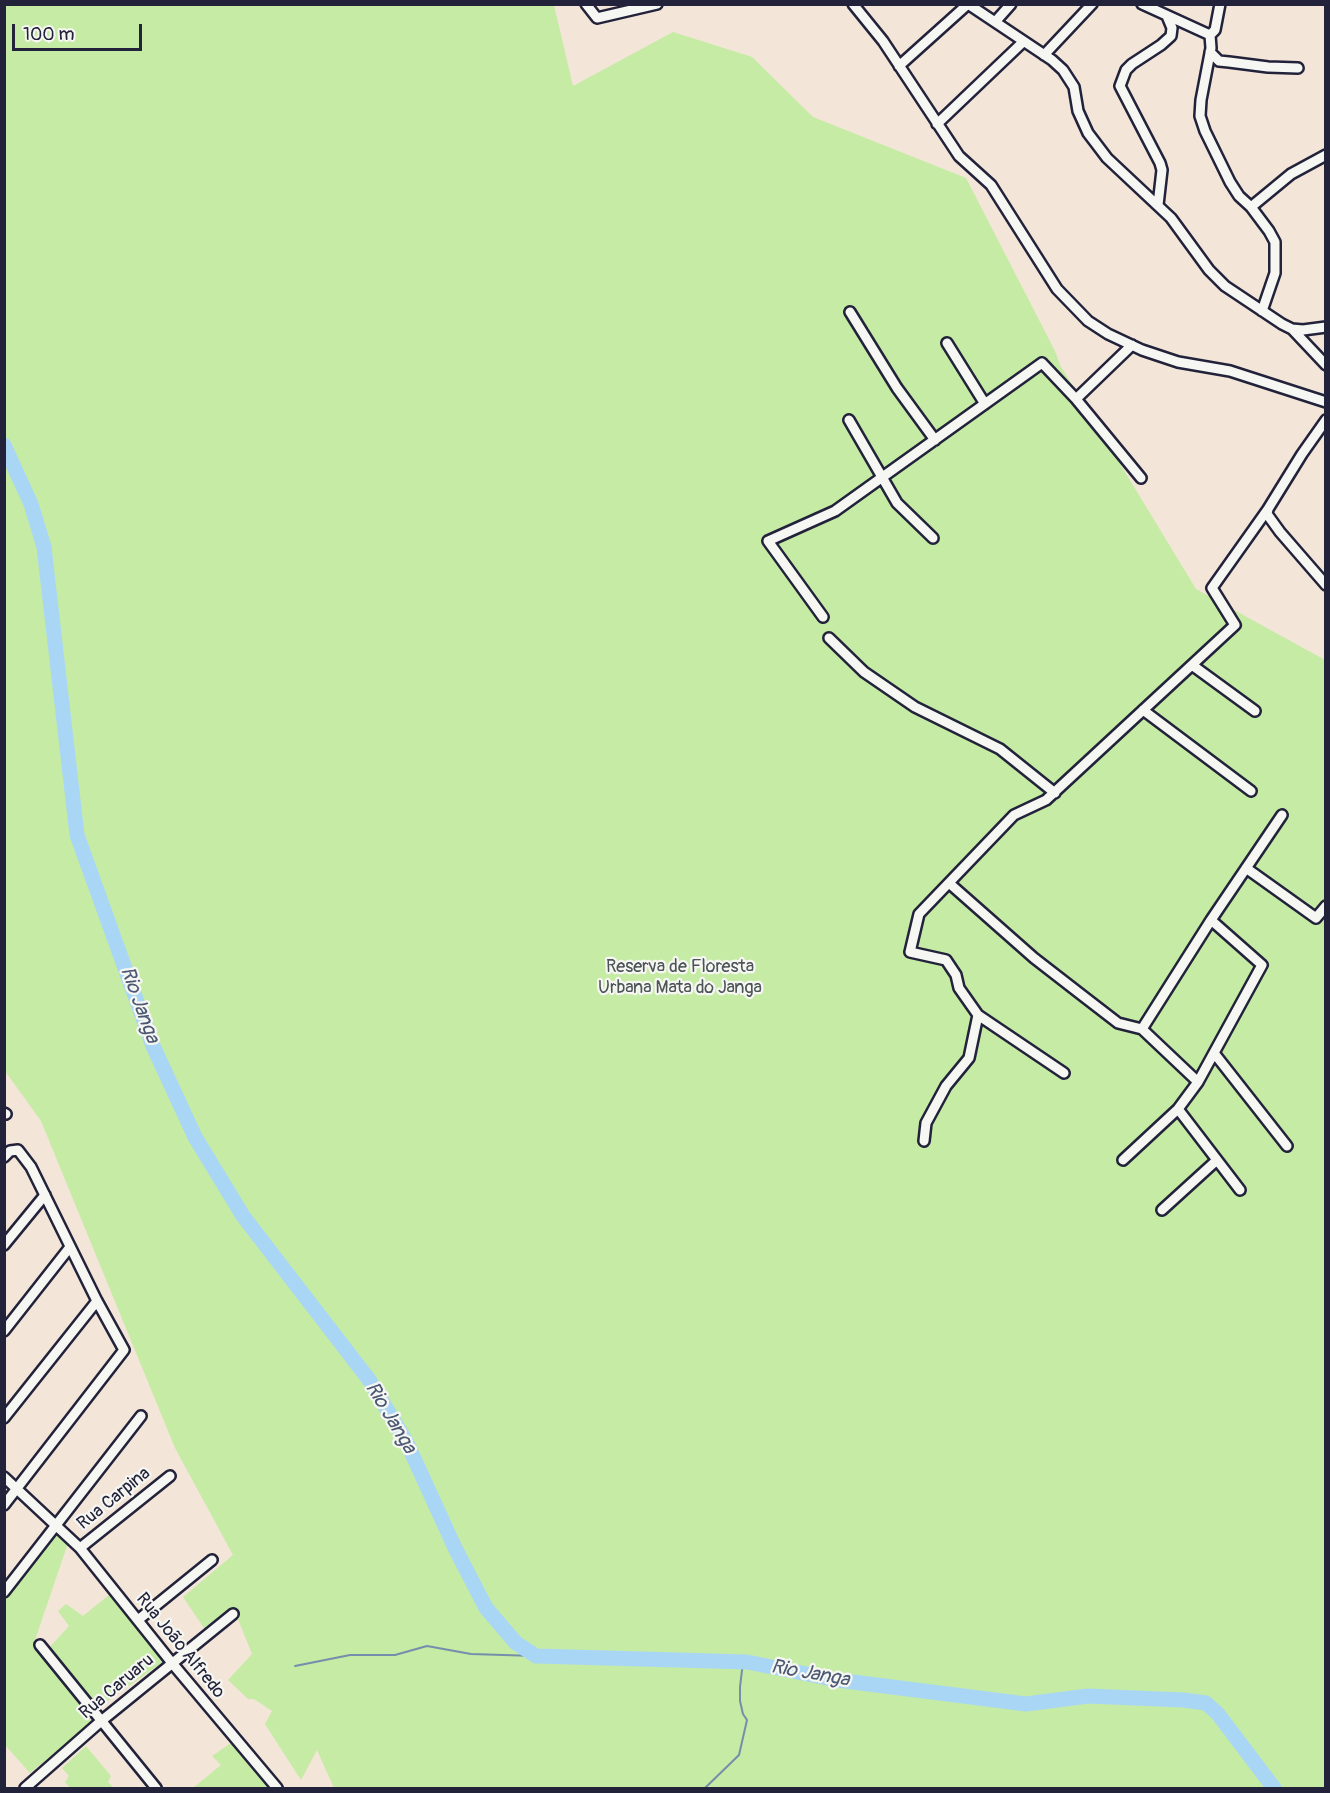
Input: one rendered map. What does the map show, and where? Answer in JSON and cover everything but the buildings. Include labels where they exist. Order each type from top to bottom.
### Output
[{"type":"street","points":[[586,4],[597,18],[657,4]]},
{"type":"street","points":[[867,4],[856,8],[883,41],[959,156],[991,185],[1057,289],[1088,321],[1108,334],[1132,345],[1178,362],[1230,371],[1326,402]]},
{"type":"street","points":[[898,66],[968,4],[1044,55],[1063,70],[1071,81],[1081,120],[1107,158],[1171,218],[1216,278],[1292,329],[1326,365]]},
{"type":"street","points":[[995,22],[1011,4]]},
{"type":"street","points":[[1044,55],[1092,4]]},
{"type":"street","points":[[1142,4],[1210,35]]},
{"type":"street","points":[[1220,4],[1215,30],[1210,35],[1210,52],[1200,116],[1230,182],[1239,196],[1251,207],[1275,242],[1275,273],[1262,311]]},
{"type":"street","points":[[1158,205],[1161,180],[1160,163],[1120,86],[1125,70],[1171,36],[1172,28],[1167,16]]},
{"type":"street","points":[[937,124],[1023,42]]},
{"type":"street","points":[[1210,52],[1219,60],[1229,62],[1268,68],[1298,68]]},
{"type":"street","points":[[1251,207],[1291,174],[1326,155]]},
{"type":"street","points":[[849,312],[897,388],[935,440]]},
{"type":"street","points":[[1292,329],[1326,327]]},
{"type":"street","points":[[947,343],[985,404]]},
{"type":"street","points":[[1076,399],[1132,345]]},
{"type":"street","points":[[823,617],[768,541],[835,511],[1042,363],[1076,399],[1141,478]]},
{"type":"street","points":[[849,420],[897,502],[933,538]]},
{"type":"street","points":[[1064,1073],[978,1015],[959,988],[956,975],[945,960],[910,952],[919,914],[1014,815],[1046,800],[1055,793],[1235,625],[1212,588],[1268,509],[1326,420]]},
{"type":"street","points":[[1268,509],[1268,518],[1326,585]]},
{"type":"street","points":[[829,638],[864,672],[915,707],[1000,749],[1055,793]]},
{"type":"street","points":[[1192,665],[1255,711]]},
{"type":"street","points":[[1143,710],[1251,791]]},
{"type":"street","points":[[1142,1029],[1211,920],[1282,815]]},
{"type":"street","points":[[1246,868],[1316,918],[1326,906]]},
{"type":"street","points":[[949,883],[1034,958],[1118,1023],[1142,1029],[1198,1082]]},
{"type":"street","points":[[1123,1160],[1178,1109],[1198,1082],[1262,965],[1211,920]]},
{"type":"street","points":[[924,1141],[926,1123],[946,1086],[969,1058],[978,1015]]},
{"type":"street","points":[[1214,1053],[1287,1146]]},
{"type":"street","points":[[1178,1109],[1240,1190]]},
{"type":"street","points":[[4,1157],[14,1150],[22,1154],[40,1181],[97,1301],[124,1350],[4,1505]]},
{"type":"street","points":[[1162,1210],[1217,1160]]},
{"type":"street","points":[[4,1245],[45,1195]]},
{"type":"street","points":[[4,1330],[70,1246]]},
{"type":"street","points":[[4,1418],[97,1301]]},
{"type":"street","points":[[4,1592],[141,1416]]},
{"type":"street","name":"Rua Carpina","points":[[80,1548],[170,1476]]},
{"type":"street","name":"Rua João Alfredo","points":[[4,1477],[80,1548],[172,1663],[277,1788]]},
{"type":"street","points":[[138,1620],[212,1560]]},
{"type":"street","name":"Rua Caruaru","points":[[31,1787],[100,1722],[234,1614]]},
{"type":"street","points":[[40,1645],[100,1722],[156,1788]]},
{"type":"green space","name":"Reserva de Floresta Urbana Mata do Janga","points":[[4,5],[554,5],[573,86],[673,32],[752,57],[813,117],[966,178],[1055,351],[1060,365],[1196,589],[1325,660],[1325,1788],[334,1788],[317,1750],[301,1780],[265,1724],[272,1711],[254,1699],[248,1699],[228,1680],[252,1654],[233,1607],[204,1628],[183,1597],[233,1555],[175,1448],[41,1121],[5,1071]]},
{"type":"green space","points":[[57,1531],[68,1543],[34,1643],[92,1722],[30,1773],[5,1745],[5,1599]]},
{"type":"green space","points":[[109,1595],[163,1662],[99,1707],[48,1649],[69,1626],[58,1611],[66,1604],[83,1616]]},
{"type":"green space","points":[[231,1743],[270,1788],[193,1788],[221,1765],[212,1756]]},
{"type":"green space","points":[[86,1746],[111,1776],[108,1782],[114,1788],[70,1788],[65,1782],[69,1776],[62,1768]]},
{"type":"waterway","name":"Rio Janga","points":[[4,445],[31,504],[44,547],[77,835],[153,1046],[195,1137],[243,1216],[370,1381],[407,1443],[455,1548],[486,1608],[516,1643],[536,1656],[747,1662],[837,1680],[1026,1704],[1088,1696],[1206,1703],[1218,1714],[1274,1788]]},
{"type":"waterway","points":[[295,1666],[350,1655],[395,1655],[427,1646],[471,1654],[536,1656]]},
{"type":"waterway","points":[[705,1788],[739,1755],[747,1720],[740,1701],[743,1662]]}]
